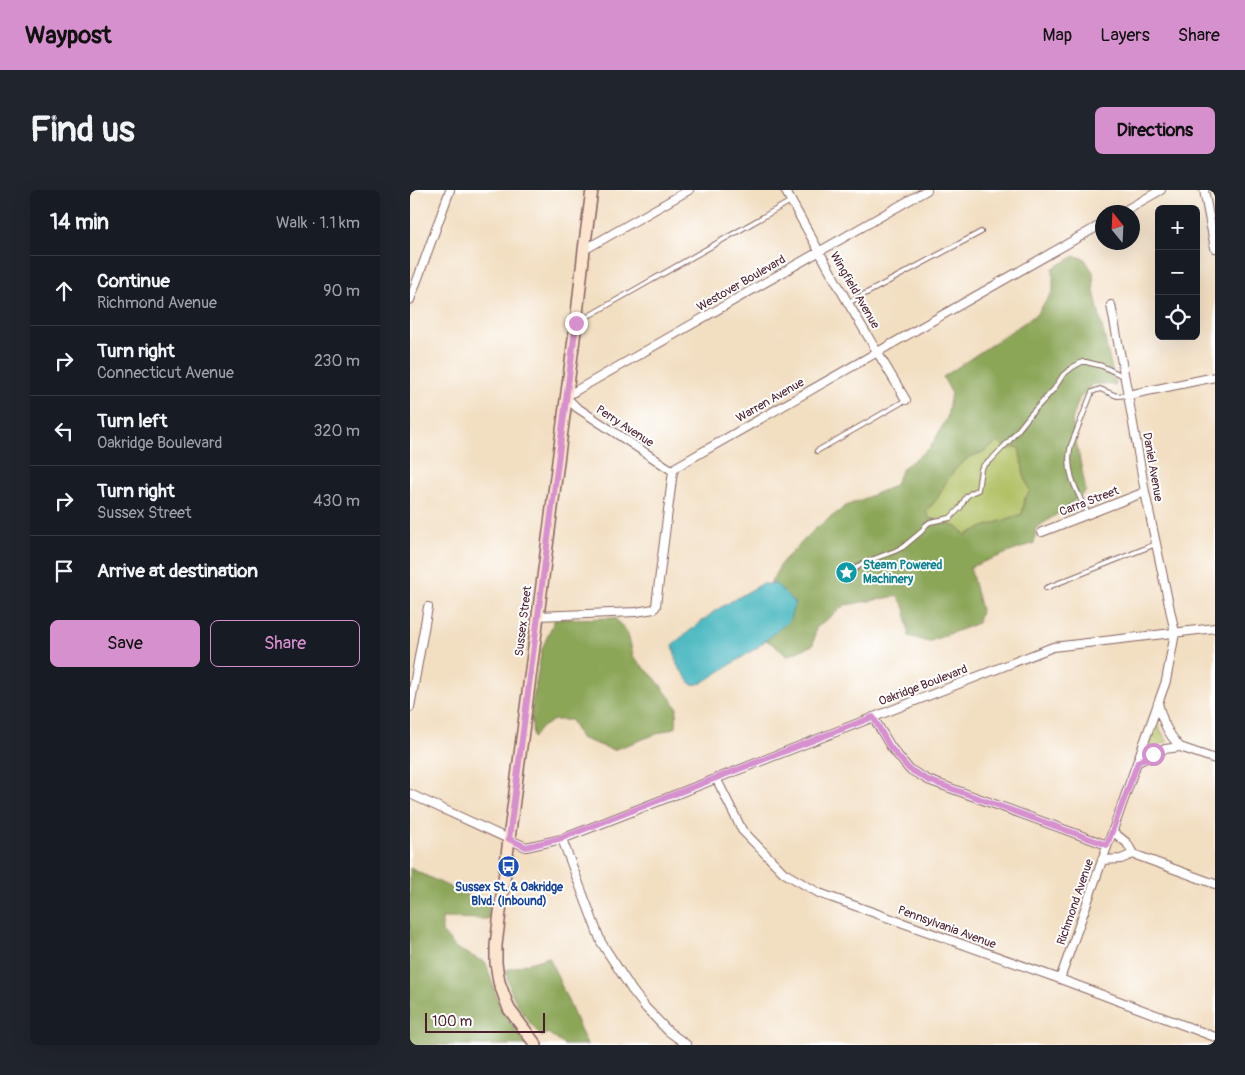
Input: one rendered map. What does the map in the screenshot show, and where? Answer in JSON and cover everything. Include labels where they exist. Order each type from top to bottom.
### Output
[{"type":"street","points":[[410,300],[450,190]]},
{"type":"street","name":"Sussex Street","points":[[536,1045],[509,1009],[499,982],[496,945],[592,190]]},
{"type":"street","points":[[584,250],[689,190]]},
{"type":"street","name":"Wingfield Avenue","points":[[785,190],[848,303],[906,400]]},
{"type":"street","name":"Westover Boulevard","points":[[566,397],[927,190]]},
{"type":"street","points":[[1134,205],[1161,190]]},
{"type":"street","points":[[1204,190],[1215,248]]},
{"type":"street","name":"Warren Avenue","points":[[674,471],[681,463],[1095,228]]},
{"type":"street","name":"Daniel Avenue","points":[[1111,305],[1145,492],[1175,633]]},
{"type":"street","points":[[1128,395],[1215,377]]},
{"type":"street","name":"Perry Avenue","points":[[566,397],[576,407],[674,471]]},
{"type":"street","points":[[538,616],[636,612],[654,609],[656,606],[674,471]]},
{"type":"street","name":"Carra Street","points":[[1042,532],[1145,492]]},
{"type":"street","points":[[410,707],[428,607]]},
{"type":"street","name":"Oakridge Boulevard","points":[[410,794],[526,847],[562,838],[1053,647],[1215,628]]},
{"type":"street","name":"Richmond Avenue","points":[[1060,979],[1166,681],[1175,633]]},
{"type":"street","points":[[1158,703],[1170,735],[1180,747]]},
{"type":"street","points":[[873,717],[890,747],[909,769],[928,780],[1107,845]]},
{"type":"street","points":[[1138,762],[1165,749],[1180,747],[1215,759]]},
{"type":"street","name":"Pennsylvania Avenue","points":[[716,778],[742,830],[784,873],[819,893],[1060,979],[1215,1037]]},
{"type":"street","points":[[1112,831],[1127,843],[1133,854],[1215,884]]},
{"type":"street","points":[[562,838],[601,942],[646,1008],[668,1031],[687,1045]]},
{"type":"street","points":[[1102,860],[1121,859],[1133,854]]},
{"type":"lane","points":[[576,323],[792,200]]},
{"type":"lane","points":[[848,303],[981,232]]},
{"type":"lane","points":[[855,570],[864,563],[903,547],[930,522],[950,518],[955,514],[966,497],[978,490],[981,469],[984,465],[1010,440],[1030,414],[1054,389],[1063,375],[1073,367],[1086,362],[1102,366],[1125,377]]},
{"type":"lane","points":[[1088,514],[1072,481],[1069,464],[1071,445],[1092,392],[1100,389],[1117,396],[1128,395]]},
{"type":"lane","points":[[817,451],[906,400]]},
{"type":"lane","points":[[1046,588],[1156,544]]},
{"type":"green space","points":[[1075,256],[1084,258],[1093,272],[1094,291],[1116,385],[1094,384],[1079,399],[1072,420],[1086,491],[1062,511],[1036,528],[1034,543],[970,567],[981,610],[978,623],[928,642],[909,636],[905,608],[898,596],[845,605],[816,628],[813,645],[787,656],[766,640],[788,621],[776,584],[770,584],[782,562],[815,529],[846,506],[894,486],[903,468],[930,448],[947,418],[951,392],[943,377],[1037,314],[1053,291],[1053,268]],"holes":[[[998,442],[1007,449],[1019,447],[1024,475],[1030,491],[1025,498],[1022,514],[966,535],[957,527],[929,518],[926,511],[937,499],[956,468],[969,457],[983,452]]]},
{"type":"green space","points":[[998,442],[1020,447],[1024,475],[1030,491],[1025,498],[1022,514],[966,535],[957,527],[929,518],[926,511],[937,499],[956,468],[969,457],[983,452]]},
{"type":"green space","points":[[615,618],[628,634],[634,658],[655,678],[677,707],[676,727],[613,750],[580,738],[571,720],[554,720],[542,727],[533,738],[531,711],[542,649],[555,619]]},
{"type":"green space","points":[[1155,722],[1159,724],[1168,742],[1147,749],[1146,748]]},
{"type":"green space","points":[[410,868],[489,906],[489,919],[442,918],[442,932],[456,948],[486,963],[500,1008],[527,1045],[410,1045]]},
{"type":"green space","points":[[549,957],[587,1045],[564,1045],[548,1033],[542,1037],[523,1014],[510,989],[506,970]]},
{"type":"water","points":[[762,584],[776,584],[795,603],[789,621],[758,647],[702,683],[692,685],[677,665],[673,644],[716,610]]},
{"type":"place","name":"Steam Powered Machinery","points":[[847,572]]},
{"type":"place","name":"Sussex St. & Oakridge Blvd. (Inbound)","points":[[509,866]]},
{"type":"route","points":[[576,323],[509,839],[526,847],[562,838],[873,717],[890,747],[909,769],[928,780],[1107,845],[1138,762],[1153,754]]}]
